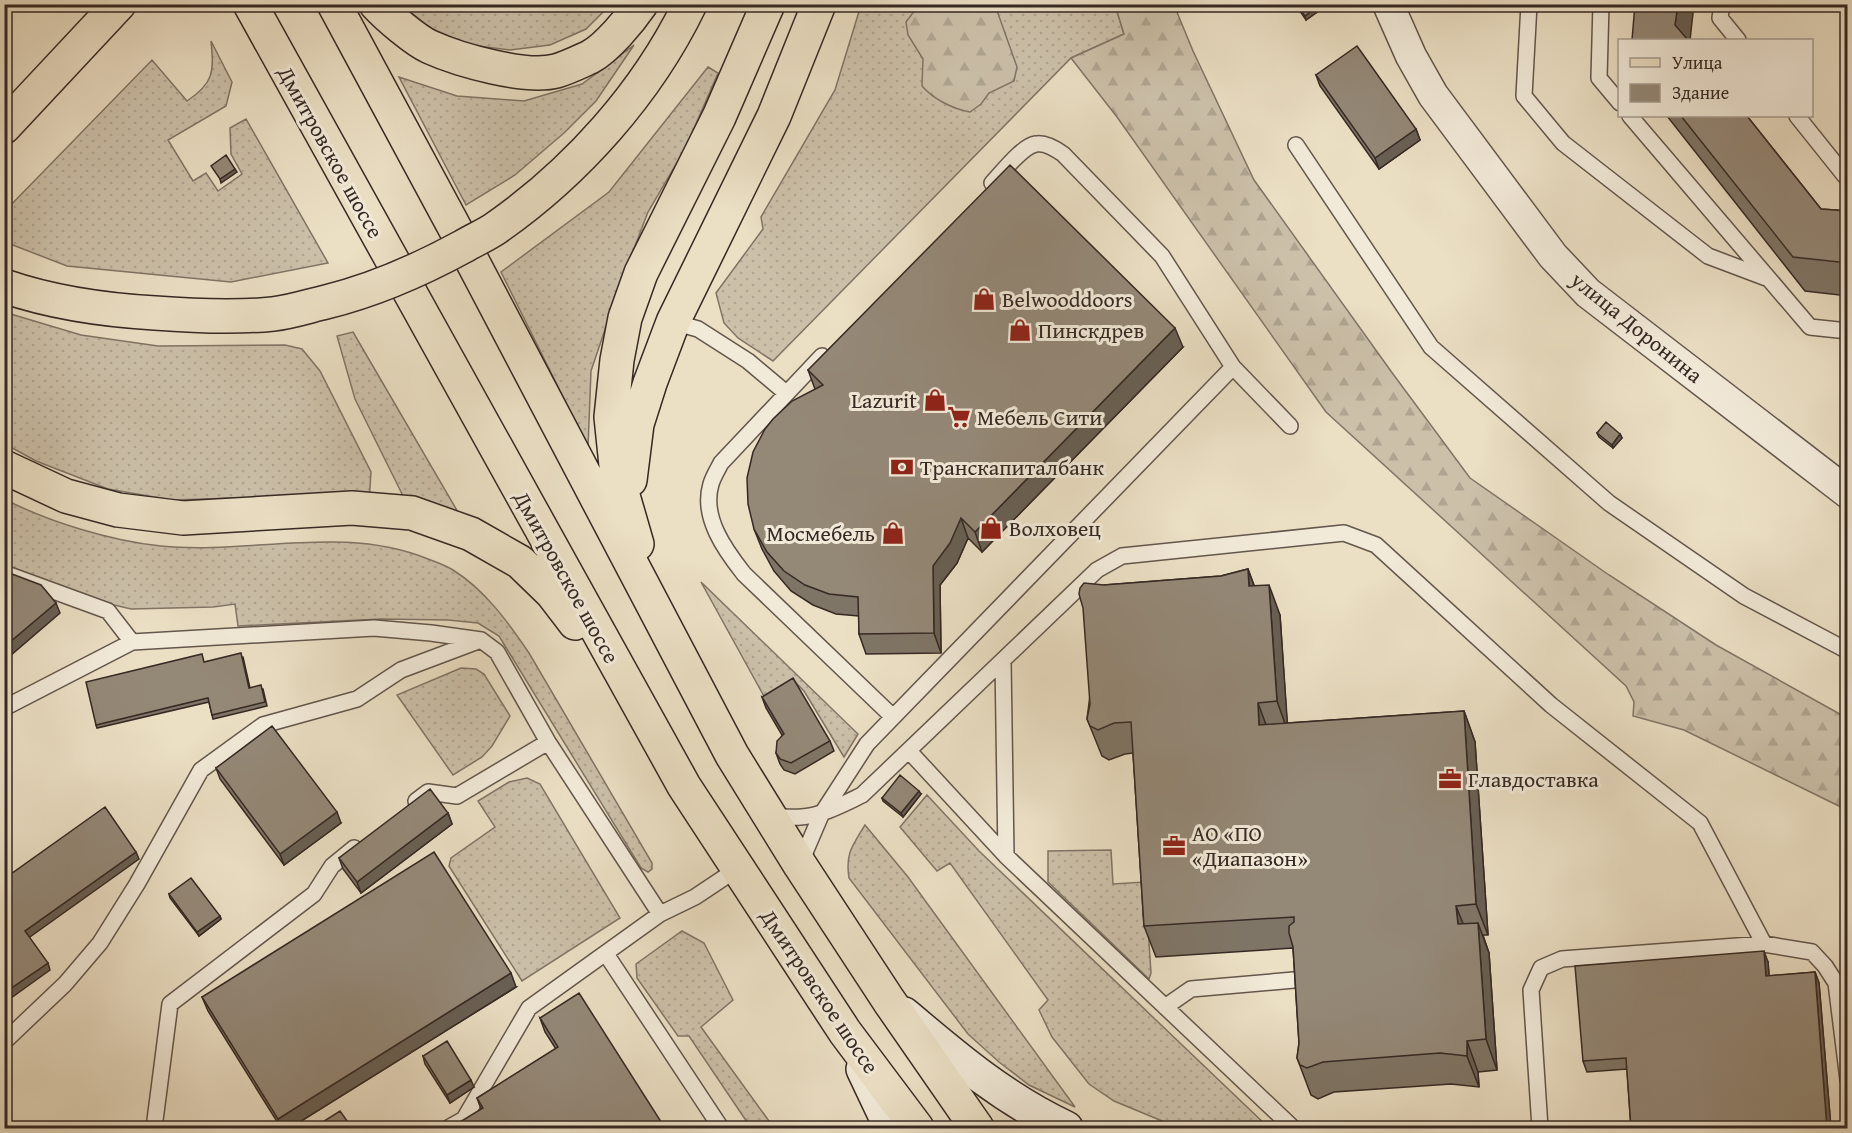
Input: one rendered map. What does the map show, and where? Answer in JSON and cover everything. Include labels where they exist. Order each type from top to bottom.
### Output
[{"type":"main road","points":[[4,127],[119,4]]},
{"type":"main road","name":"Дмитровское шоссе","points":[[250,4],[684,786],[845,1032],[897,1128]]},
{"type":"main road","points":[[334,4],[458,234],[732,755],[800,865],[977,1128]]},
{"type":"main road","points":[[376,4],[385,14],[429,47],[518,72],[554,71],[592,56],[626,25],[641,4]]},
{"type":"main road","points":[[4,286],[62,302],[118,311],[205,316],[275,314],[350,296],[423,268],[495,229],[557,179],[609,126],[651,71],[690,4]]},
{"type":"main road","points":[[658,615],[617,475],[611,417],[617,360],[625,318],[641,273],[719,117],[768,4]]},
{"type":"main road","points":[[629,521],[630,486],[637,424],[650,383],[673,322],[774,116],[819,4]]},
{"type":"main road","points":[[4,467],[66,496],[118,510],[183,518],[352,508],[412,513],[461,531],[520,562],[552,593],[632,695]]},
{"type":"main road","points":[[889,1000],[965,1066],[1036,1114],[1066,1128]]},
{"type":"street","name":"улица Доронина","points":[[1388,4],[1411,56],[1433,95],[1553,256],[1588,293],[1848,493]]},
{"type":"lane","points":[[1529,4],[1524,96],[1563,143],[1708,256],[1769,279]]},
{"type":"lane","points":[[1601,4],[1599,78],[1618,101]]},
{"type":"lane","points":[[1722,4],[1720,18],[1737,39]]},
{"type":"lane","points":[[1631,117],[1810,327],[1848,331]]},
{"type":"lane","points":[[1798,117],[1848,177]]},
{"type":"lane","points":[[983,192],[1024,150],[1037,144],[1053,147],[1064,154],[1162,256],[1233,367],[1290,426]]},
{"type":"lane","points":[[1296,145],[1431,347],[1609,504],[1744,596],[1848,651]]},
{"type":"lane","points":[[673,322],[698,329],[748,361],[786,393]]},
{"type":"lane","points":[[835,342],[721,463],[711,484],[709,502],[713,523],[723,548],[744,574],[893,717]]},
{"type":"lane","points":[[800,865],[821,814],[867,744],[1233,367]]},
{"type":"lane","points":[[769,816],[790,818],[821,814],[862,795],[1096,570],[1122,556],[1344,534],[1376,545],[1551,705],[1700,823],[1764,944]]},
{"type":"lane","points":[[4,573],[108,611],[132,642]]},
{"type":"lane","points":[[4,708],[132,642],[374,628],[481,640],[497,652],[548,742],[660,914]]},
{"type":"lane","points":[[4,1042],[65,984],[100,943],[137,884],[201,770],[263,725],[357,699],[402,670],[481,640]]},
{"type":"lane","points":[[1003,660],[1006,856]]},
{"type":"lane","points":[[402,812],[428,792],[457,796],[548,742]]},
{"type":"lane","points":[[909,751],[1006,856],[1293,1128]]},
{"type":"lane","points":[[154,1128],[170,1004],[314,894],[332,866],[367,839]]},
{"type":"lane","points":[[448,1128],[464,1119],[529,1008],[660,914],[695,897],[737,869]]},
{"type":"lane","points":[[1540,1128],[1531,990],[1541,968],[1562,959],[1764,944],[1812,952],[1836,983],[1848,1080]]},
{"type":"lane","points":[[606,954],[721,1128]]},
{"type":"lane","points":[[1165,1007],[1191,989],[1293,980]]},
{"type":"green space","points":[[402,5],[610,5],[586,29],[550,45],[510,50],[470,45],[430,28]]},
{"type":"green space","points":[[861,5],[1115,5],[1124,34],[1071,58],[773,361],[738,338],[724,323],[716,293],[763,229],[761,217],[835,90]]},
{"type":"green space","points":[[923,5],[995,5],[1017,67],[1014,81],[989,93],[981,104],[970,112],[950,106],[932,95],[922,86],[923,59],[908,35],[906,22],[915,10]]},
{"type":"green space","points":[[1115,5],[1174,5],[1193,51],[1254,180],[1470,478],[1609,575],[1716,645],[1847,718],[1847,810],[1684,730],[1633,716],[1634,702],[1626,686],[1326,412],[1117,117],[1071,58],[1124,34]]},
{"type":"green space","points":[[211,41],[232,82],[226,106],[168,140],[193,181],[206,173],[218,191],[242,174],[231,154],[230,128],[246,119],[328,263],[231,282],[67,266],[5,242],[5,211],[152,60],[187,101],[196,95],[207,82],[212,69]]},
{"type":"green space","points":[[634,45],[596,101],[564,133],[515,175],[466,205],[399,77],[457,96],[524,101],[582,84]]},
{"type":"green space","points":[[708,67],[718,73],[685,149],[648,212],[591,371],[588,447],[501,272],[609,192]]},
{"type":"green space","points":[[4,312],[81,335],[158,346],[285,345],[302,349],[320,371],[371,472],[369,503],[235,498],[172,500],[108,489],[36,461],[5,444]]},
{"type":"green space","points":[[353,332],[462,519],[406,502],[355,399],[337,336]]},
{"type":"green space","points":[[4,499],[40,515],[122,540],[194,548],[329,542],[363,543],[395,549],[450,568],[486,597],[529,653],[652,863],[652,869],[648,872],[641,868],[499,636],[478,623],[381,619],[238,626],[235,604],[213,607],[131,609],[110,604],[5,565]]},
{"type":"green space","points":[[701,582],[858,734],[844,757],[804,691],[794,681],[765,698]]},
{"type":"green space","points":[[461,668],[476,669],[484,674],[510,716],[492,746],[482,757],[453,775],[397,695]]},
{"type":"green space","points":[[527,778],[540,784],[620,918],[522,981],[449,866],[451,858],[495,827],[478,801],[509,782]]},
{"type":"green space","points":[[927,795],[979,851],[1269,1128],[1179,1128],[1114,1101],[1089,1084],[1052,1037],[1039,1010],[1048,1000],[950,863],[937,871],[900,827]]},
{"type":"green space","points":[[865,825],[908,877],[1075,1107],[1029,1085],[968,1034],[849,878],[849,856]]},
{"type":"green space","points":[[1111,850],[1113,884],[1145,882],[1151,973],[1149,979],[1048,882],[1048,851]]},
{"type":"green space","points":[[682,931],[704,943],[733,1000],[701,1027],[774,1128],[751,1128],[689,1036],[678,1036],[637,978],[636,964]]},
{"type":"building","points":[[1296,4],[1317,4],[1318,6],[1305,16]]},
{"type":"building","points":[[1635,4],[1678,4],[1675,25],[1687,39],[1632,39]]},
{"type":"building","points":[[1357,46],[1416,129],[1375,158],[1316,75]]},
{"type":"building","points":[[1682,117],[1748,117],[1821,209],[1848,211],[1848,263],[1793,257]]},
{"type":"building","points":[[226,155],[235,169],[220,179],[211,166]]},
{"type":"building","name":"Мебель Сити","points":[[1010,165],[1175,328],[975,532],[961,518],[950,543],[933,566],[934,633],[859,634],[858,597],[829,594],[805,585],[784,571],[767,552],[754,529],[748,504],[747,478],[753,452],[773,419],[792,401],[823,385],[808,370]]},
{"type":"building","points":[[1606,422],[1620,434],[1612,445],[1597,433]]},
{"type":"building","points":[[1248,569],[1249,586],[1269,585],[1277,701],[1258,703],[1259,725],[1464,711],[1476,904],[1456,906],[1458,924],[1478,923],[1486,1039],[1467,1041],[1467,1056],[1440,1053],[1323,1062],[1307,1068],[1300,1065],[1297,1058],[1299,1043],[1293,947],[1289,933],[1289,926],[1294,922],[1294,917],[1144,926],[1131,722],[1114,723],[1098,730],[1090,726],[1087,719],[1090,704],[1080,588],[1084,583],[1104,585],[1221,576]]},
{"type":"building","points":[[4,571],[41,585],[56,603],[4,647]]},
{"type":"building","points":[[241,653],[249,688],[261,685],[265,702],[212,715],[208,698],[96,725],[86,682],[202,654],[204,662]]},
{"type":"building","points":[[793,678],[830,741],[791,763],[780,759],[776,753],[777,741],[784,734],[762,697]]},
{"type":"building","points":[[272,726],[337,812],[280,854],[216,768]]},
{"type":"building","points":[[900,775],[919,791],[901,813],[882,798]]},
{"type":"building","points":[[430,789],[448,813],[357,882],[339,858]]},
{"type":"building","points":[[105,807],[136,852],[25,931],[48,963],[4,993],[4,879]]},
{"type":"building","points":[[434,852],[511,973],[278,1119],[202,997]]},
{"type":"building","points":[[191,878],[220,916],[197,932],[169,894]]},
{"type":"building","points":[[1764,951],[1766,976],[1815,972],[1827,1128],[1631,1128],[1626,1058],[1583,1061],[1575,966]]},
{"type":"building","points":[[579,993],[665,1128],[450,1128],[483,1108],[477,1098],[558,1047],[540,1018]]},
{"type":"building","points":[[447,1041],[471,1080],[447,1095],[423,1056]]},
{"type":"building","points":[[340,1111],[352,1128],[313,1128]]},
{"type":"place","name":"Belwooddoors","points":[[984,299]]},
{"type":"place","name":"Пинскдрев","points":[[1020,330]]},
{"type":"place","name":"Lazurit","points":[[935,400]]},
{"type":"place","name":"Мебель Сити","points":[[959,417]]},
{"type":"place","name":"Транскапиталбанк","points":[[902,467]]},
{"type":"place","name":"Волховец","points":[[991,528]]},
{"type":"place","name":"Мосмебель","points":[[893,533]]},
{"type":"place","name":"Главдоставка","points":[[1450,779]]},
{"type":"place","name":"АО «ПО «Диапазон»","points":[[1174,846]]}]
